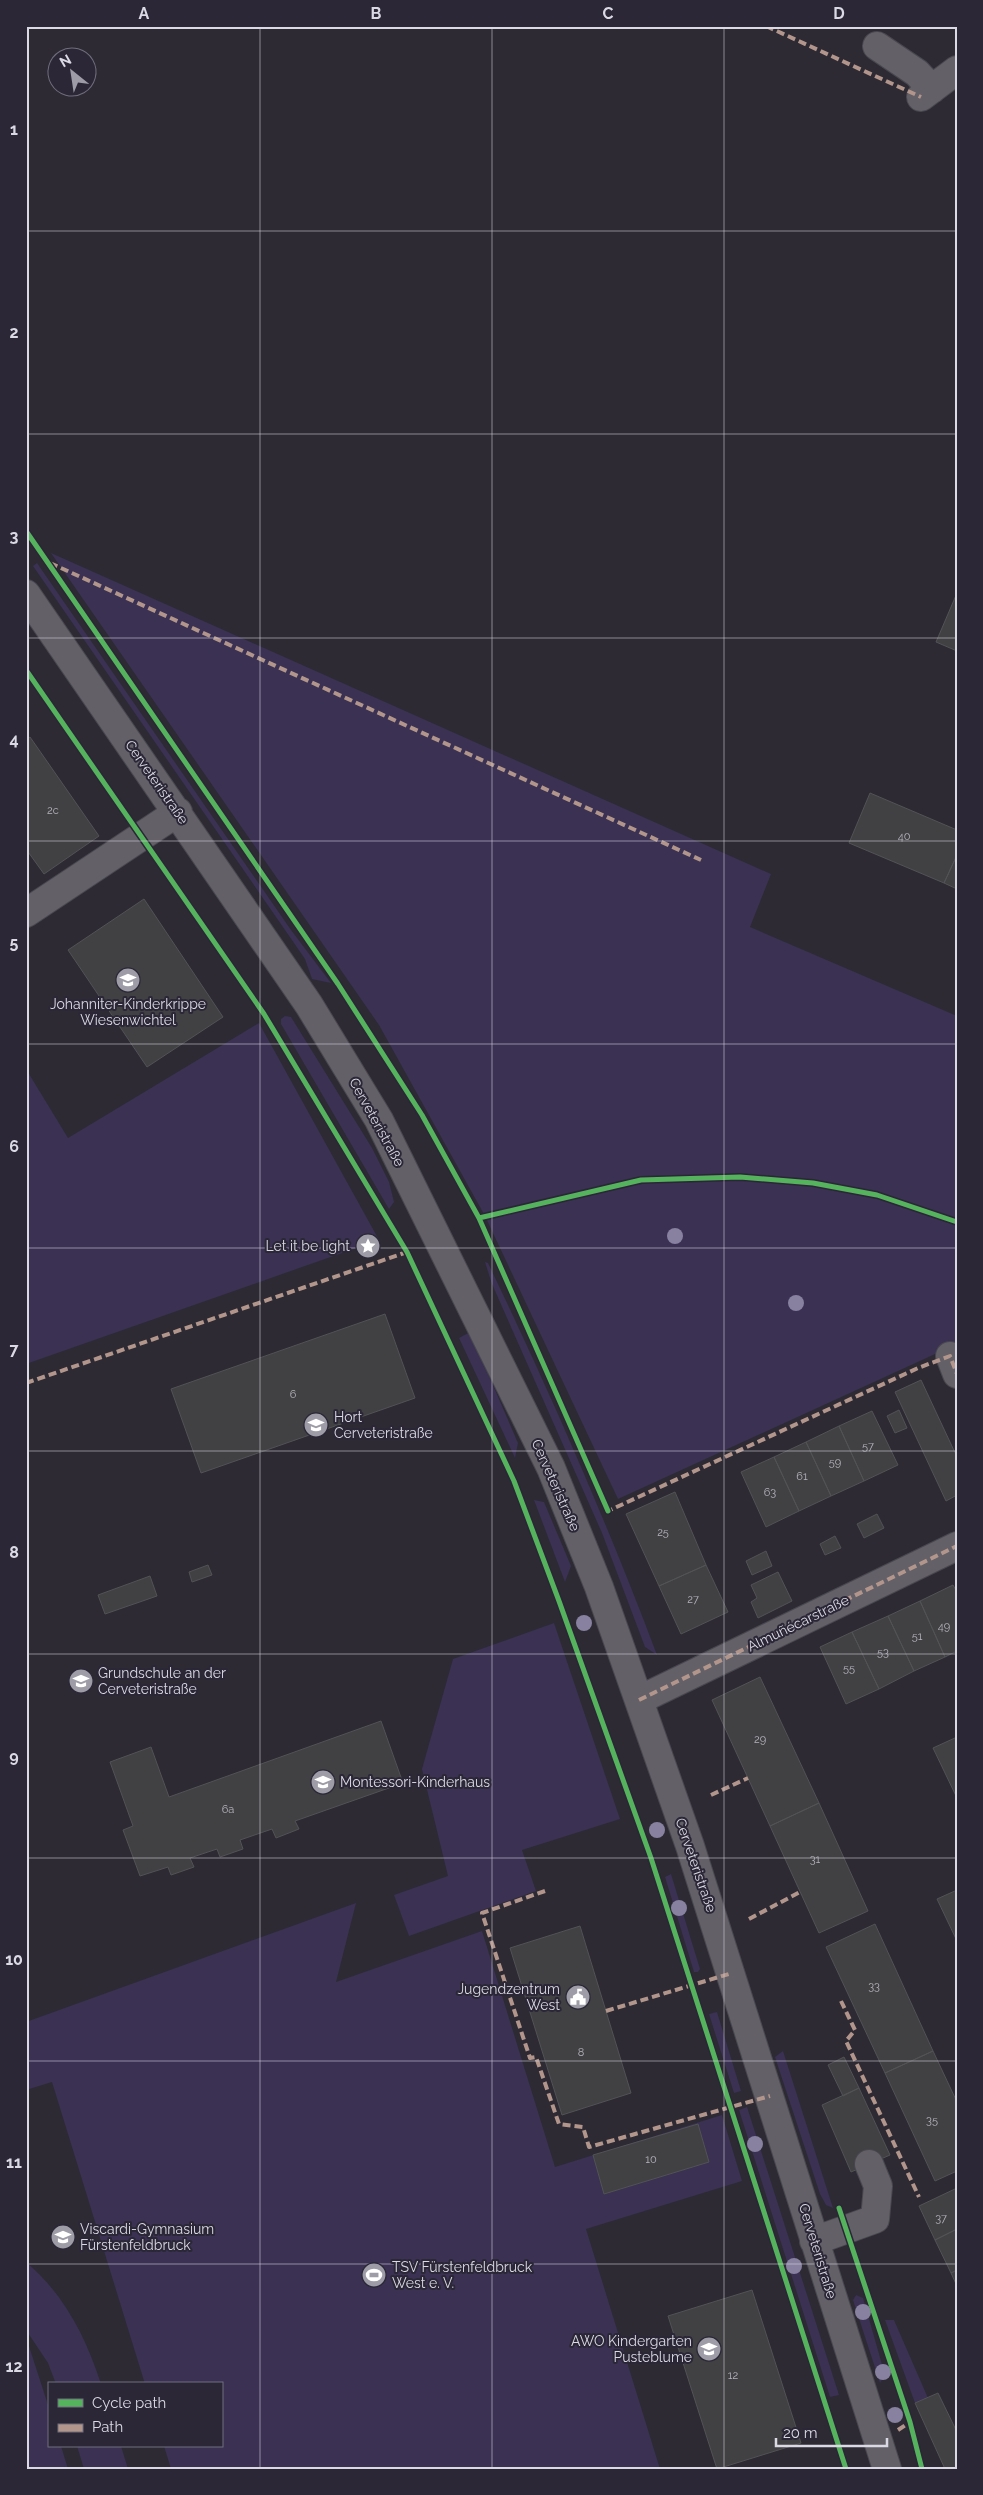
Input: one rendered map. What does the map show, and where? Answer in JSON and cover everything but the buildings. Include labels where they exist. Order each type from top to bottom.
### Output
[{"type":"street","points":[[877,46],[918,73],[927,93],[957,70]]},
{"type":"street","name":"Cerveteristraße","points":[[26,594],[178,812],[309,1005],[379,1120],[551,1468],[600,1587],[732,1973],[814,2241],[887,2469]]},
{"type":"street","points":[[26,913],[178,812]]},
{"type":"street","name":"Almuñécarstraße","points":[[639,1700],[957,1546]]},
{"type":"street","points":[[814,2241],[875,2219],[878,2186],[869,2164]]},
{"type":"shaded area","points":[[51,553],[771,874],[750,927],[957,1016],[957,1344],[618,1499],[485,1216],[379,1025]]},
{"type":"shaded area","points":[[37,563],[291,930],[331,983],[312,979],[305,959],[33,566]]},
{"type":"shaded area","points":[[285,1016],[291,1017],[372,1148],[389,1182],[394,1202],[389,1209],[281,1024],[281,1019]]},
{"type":"shaded area","points":[[259,1023],[379,1240],[26,1364],[26,1069],[68,1138]]},
{"type":"shaded area","points":[[485,1262],[488,1263],[556,1409],[618,1556],[657,1655],[645,1647],[602,1533],[492,1284]]},
{"type":"shaded area","points":[[470,1332],[518,1443],[515,1458],[459,1338]]},
{"type":"shaded area","points":[[534,1500],[544,1502],[571,1566],[565,1582]]},
{"type":"shaded area","points":[[554,1623],[620,1819],[522,1850],[536,1891],[409,1936],[394,1895],[448,1876],[422,1769],[453,1659]]},
{"type":"shaded area","points":[[671,1874],[700,1969],[698,1972],[694,1972],[665,1877]]},
{"type":"shaded area","name":"TSV Fürstenfeldbruck West e. V.","points":[[356,1903],[336,1982],[482,1931],[555,2167],[722,2115],[742,2181],[586,2229],[660,2469],[171,2469],[165,2448],[222,2448],[222,2382],[144,2382],[52,2082],[26,2090],[26,2022]]},
{"type":"shaded area","points":[[717,2012],[741,2091],[734,2093],[709,2014]]},
{"type":"shaded area","points":[[783,2051],[833,2208],[826,2205],[820,2194],[775,2057]]},
{"type":"shaded area","points":[[747,2107],[839,2395],[830,2397],[739,2110]]},
{"type":"shaded area","points":[[26,2262],[52,2288],[72,2317],[81,2333],[100,2382],[55,2382],[48,2363],[26,2330]]},
{"type":"shaded area","points":[[856,2295],[863,2298],[885,2375],[880,2383],[853,2300]]},
{"type":"shaded area","points":[[885,2320],[894,2320],[928,2398],[915,2403]]},
{"type":"shaded area","points":[[26,2337],[48,2405],[48,2448],[62,2448],[68,2469],[26,2469]]},
{"type":"shaded area","points":[[78,2448],[122,2448],[128,2469],[84,2469]]},
{"type":"marked path","points":[[766,26],[921,97]]},
{"type":"marked path","points":[[50,563],[701,860]]},
{"type":"marked path","points":[[26,1383],[407,1252]]},
{"type":"marked path","points":[[607,1508],[608,1511],[918,1368],[950,1356],[957,1374]]},
{"type":"marked path","points":[[639,1700],[957,1546]]},
{"type":"marked path","points":[[711,1795],[748,1778]]},
{"type":"marked path","points":[[545,1891],[482,1913],[530,2058],[536,2057],[559,2124],[583,2127],[589,2147],[770,2096]]},
{"type":"marked path","points":[[749,1919],[800,1892]]},
{"type":"marked path","points":[[606,2011],[732,1973]]},
{"type":"marked path","points":[[841,2001],[855,2030],[846,2041],[919,2197]]},
{"type":"marked path","points":[[898,2430],[910,2422]]},
{"type":"cycle path","points":[[26,531],[338,984],[422,1115],[479,1218],[608,1511]]},
{"type":"cycle path","points":[[26,670],[264,1014],[407,1252],[514,1481],[651,1858],[846,2469]]},
{"type":"cycle path","points":[[479,1218],[641,1180],[740,1177],[813,1183],[877,1195],[957,1222]]},
{"type":"cycle path","points":[[839,2208],[910,2422],[922,2469]]},
{"type":"place","name":"Johanniter-Kinderkrippe Wiesenwichtel","points":[[128,980]]},
{"type":"place","name":"Let it be light","points":[[368,1246]]},
{"type":"place","name":"Hort Cerveteristraße","points":[[316,1425]]},
{"type":"place","name":"Grundschule an der Cerveteristraße","points":[[81,1681]]},
{"type":"place","name":"Montessori-Kinderhaus","points":[[323,1782]]},
{"type":"place","name":"Jugendzentrum West","points":[[578,1997]]},
{"type":"place","name":"Viscardi-Gymnasium Fürstenfeldbruck","points":[[63,2237]]},
{"type":"place","name":"TSV Fürstenfeldbruck West e. V.","points":[[374,2275]]},
{"type":"place","name":"AWO Kindergarten Pusteblume","points":[[709,2349]]}]
